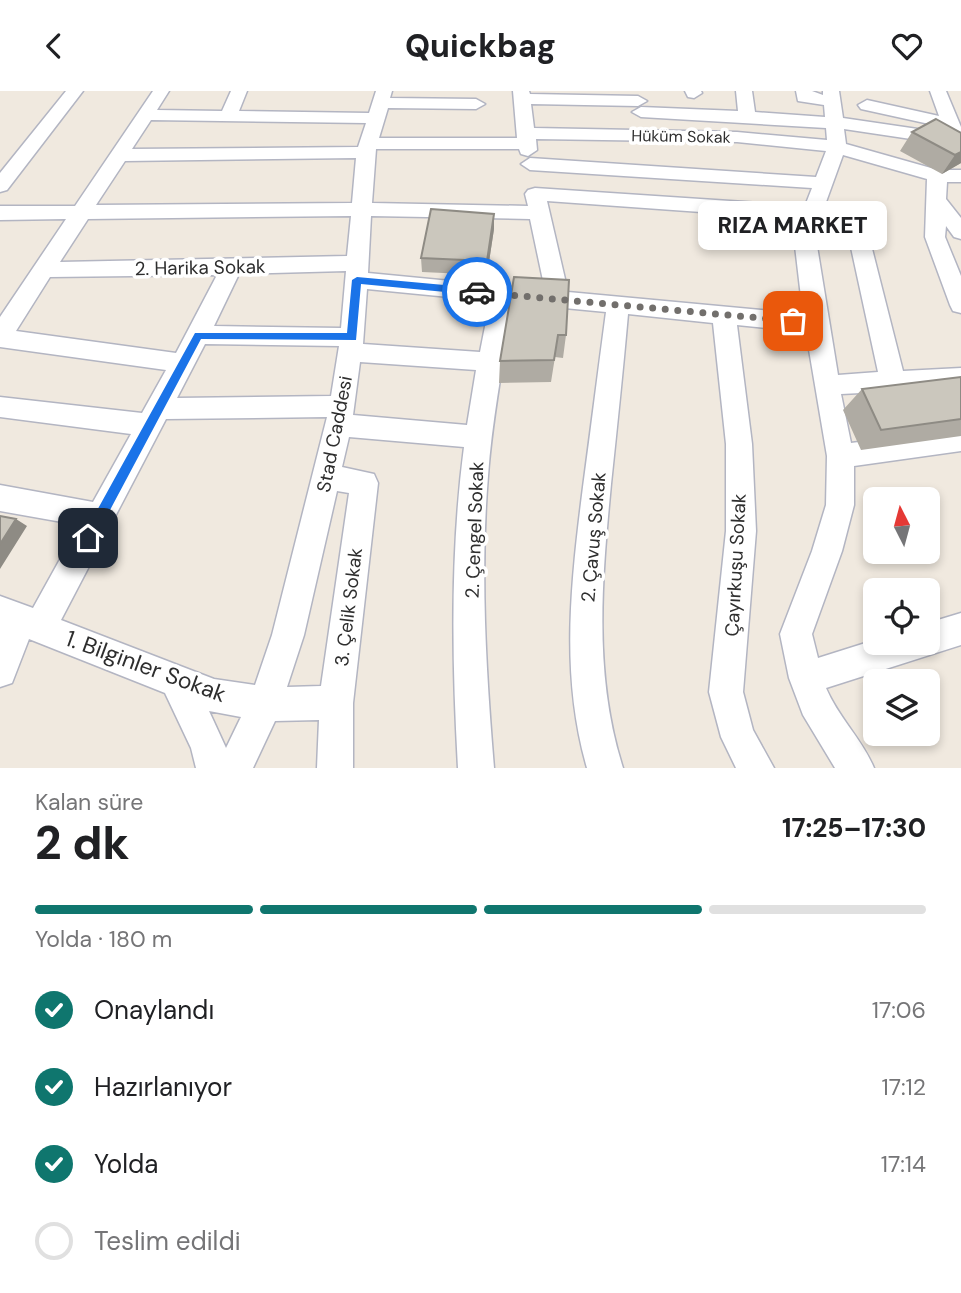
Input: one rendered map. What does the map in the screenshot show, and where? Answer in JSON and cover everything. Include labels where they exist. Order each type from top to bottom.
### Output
[{"type":"street","points":[[0,186],[19,149],[75,91]]},
{"type":"street","points":[[161,91],[0,337],[183,363]]},
{"type":"street","points":[[228,116],[239,91]]},
{"type":"street","points":[[744,91],[747,117]]},
{"type":"street","points":[[804,91],[804,97],[834,116]]},
{"type":"street","points":[[938,91],[957,134]]},
{"type":"street","points":[[558,299],[537,204],[521,95],[639,101],[747,117],[834,116],[872,126],[957,134]]},
{"type":"street","points":[[866,98],[872,126]]},
{"type":"street","points":[[866,98],[957,134]]},
{"type":"street","points":[[639,101],[648,135]]},
{"type":"street","points":[[146,115],[228,116],[380,104],[478,117]]},
{"type":"street","name":"Stad Caddesi","points":[[265,704],[288,635],[340,416],[351,345],[367,148],[380,104]]},
{"type":"street","points":[[834,116],[822,183],[812,213],[806,246],[816,324],[841,456],[840,505],[827,551],[796,634],[806,678],[820,715],[856,768]]},
{"type":"street","name":"Hüküm Sokak","points":[[367,148],[478,117],[526,138],[648,135],[737,137],[834,116],[937,177],[961,176]]},
{"type":"street","points":[[120,155],[367,148]]},
{"type":"street","points":[[530,165],[822,183]]},
{"type":"street","points":[[937,177],[935,237],[961,305]]},
{"type":"street","points":[[937,201],[961,203]]},
{"type":"street","points":[[937,201],[961,232]]},
{"type":"street","points":[[0,213],[81,214],[537,204],[812,213]]},
{"type":"street","points":[[857,229],[893,382]]},
{"type":"street","points":[[0,671],[20,619],[100,516],[233,265]]},
{"type":"street","name":"2. Harika Sokak","points":[[45,270],[233,265],[356,271],[502,294],[816,324]]},
{"type":"street","name":"2. Çengel Sokak","points":[[476,768],[470,597],[478,437],[502,294]]},
{"type":"street","name":"2. Çavuş Sokak","points":[[606,768],[595,742],[584,643],[589,563],[618,305]]},
{"type":"street","name":"Çayırkuşu Sokak","points":[[724,315],[739,444],[741,531],[726,692],[738,737],[756,768]]},
{"type":"street","points":[[198,335],[351,345],[492,362]]},
{"type":"street","points":[[829,385],[961,378]]},
{"type":"street","points":[[0,407],[153,417],[340,416],[478,437]]},
{"type":"street","points":[[841,456],[961,440]]},
{"type":"street","name":"3. Çelik Sokak","points":[[327,477],[364,483],[336,703],[335,768]]},
{"type":"street","points":[[0,498],[100,516]]},
{"type":"street","name":"1. Bilginler Sokak","points":[[20,619],[214,696],[265,704],[336,703]]},
{"type":"street","points":[[940,635],[961,629]]},
{"type":"street","points":[[806,678],[878,655]]},
{"type":"street","points":[[177,682],[207,744],[214,768]]},
{"type":"street","points":[[235,768],[265,704]]},
{"type":"building","points":[[936,119],[961,133],[961,152],[955,155],[912,132]]},
{"type":"building","points":[[431,209],[494,214],[487,261],[421,258]]},
{"type":"building","points":[[514,277],[569,280],[566,335],[558,335],[554,360],[500,361]]},
{"type":"building","points":[[961,377],[961,419],[881,430],[862,389]]},
{"type":"building","points":[[0,516],[16,519],[0,544]]},
{"type":"way so far","points":[[477,292],[793,321]]},
{"type":"place","name":"RIZA MARKET","points":[[793,321]]},
{"type":"route","points":[[88,538],[198,335],[352,337],[357,280],[477,292]]}]
